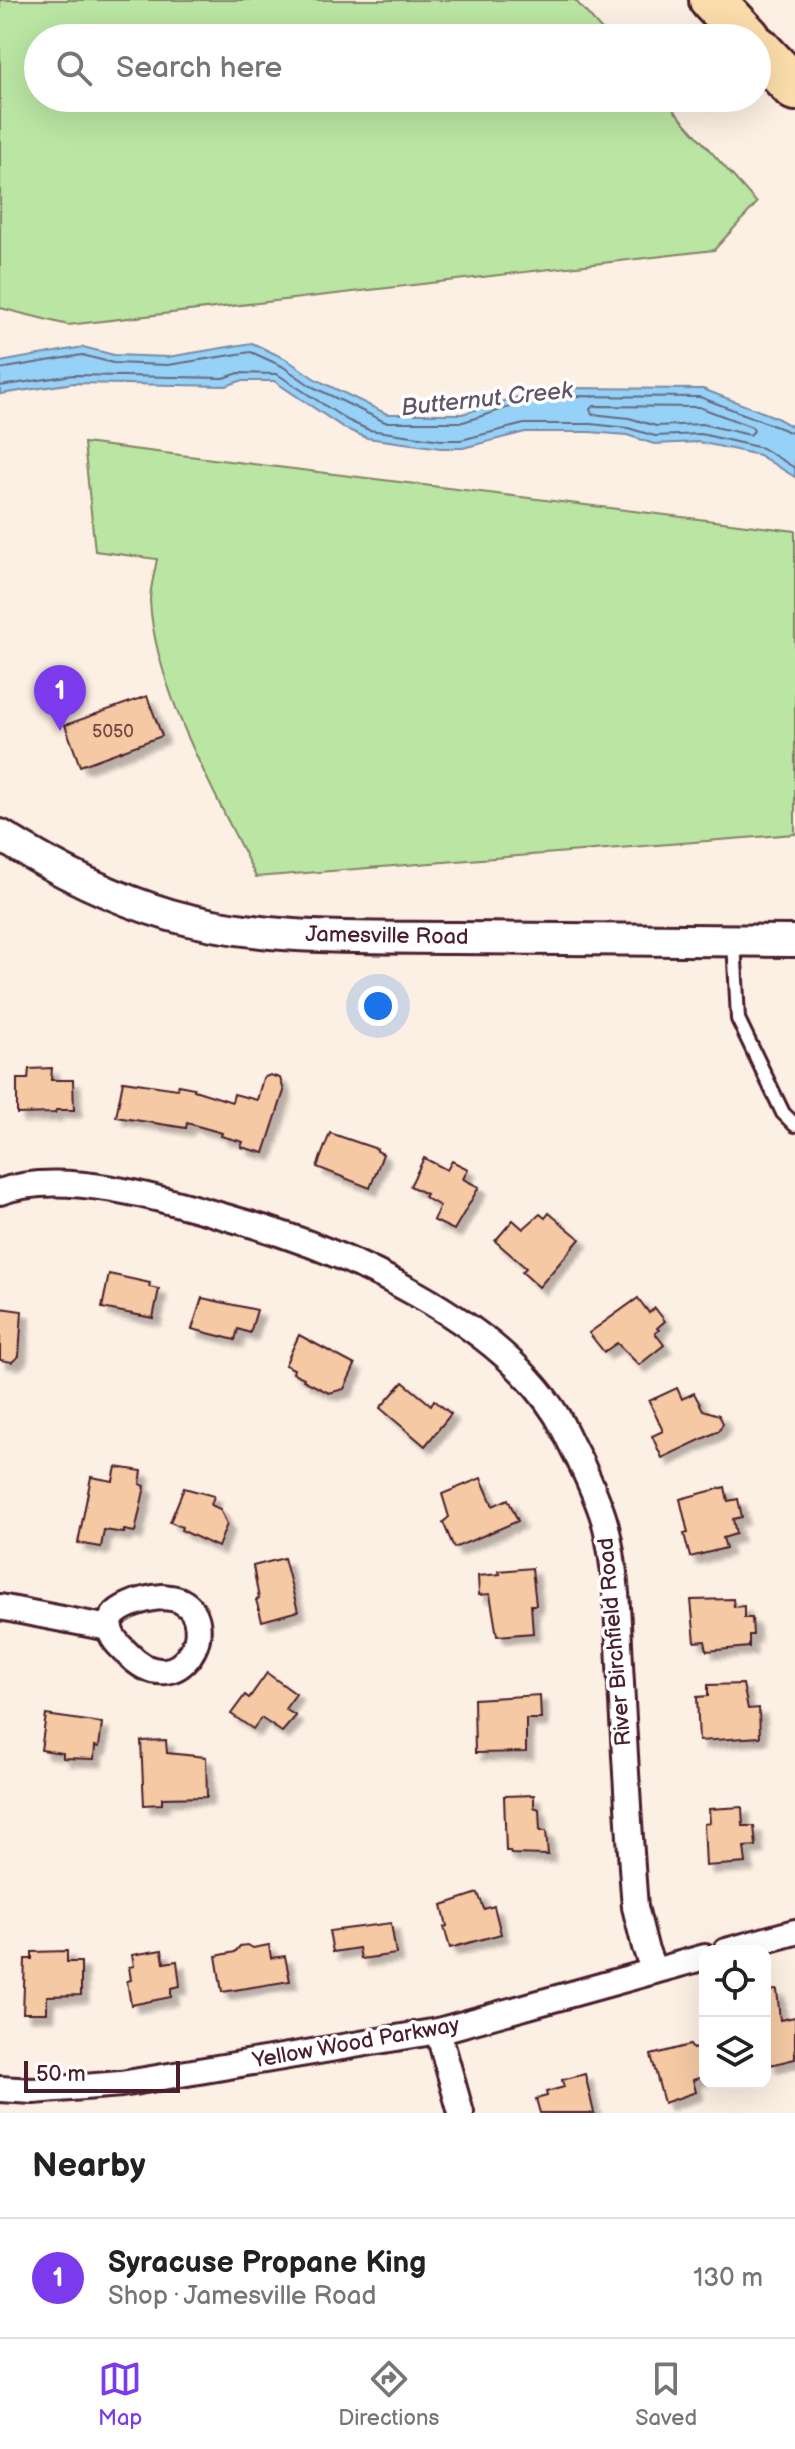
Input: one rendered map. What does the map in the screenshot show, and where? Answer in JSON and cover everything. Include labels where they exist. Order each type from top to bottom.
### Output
[{"type":"highway","points":[[712,0],[735,24]]},
{"type":"highway","points":[[771,63],[795,88]]},
{"type":"street","name":"Jamesville Road","points":[[0,835],[41,861],[96,888],[170,915],[228,928],[338,937],[795,941]]},
{"type":"street","name":"River Birchfield Road","points":[[0,1192],[42,1183],[80,1185],[171,1201],[277,1232],[337,1255],[442,1309],[488,1341],[518,1369],[556,1415],[595,1491],[606,1527],[617,1611],[635,1907],[654,1971]]},
{"type":"street","points":[[0,1607],[109,1628]]},
{"type":"street","points":[[748,1945],[795,1932]]},
{"type":"street","name":"Yellow Wood Parkway","points":[[0,2089],[33,2091],[121,2084],[438,2031],[699,1959]]},
{"type":"street","points":[[438,2031],[461,2113]]},
{"type":"lane","points":[[734,940],[738,1019],[783,1113],[795,1125]]},
{"type":"green space","points":[[0,0],[575,0],[596,24],[24,24],[24,112],[676,112],[757,203],[714,250],[68,325],[0,308]]},
{"type":"green space","points":[[84,443],[795,531],[795,834],[256,877],[190,742],[163,671],[150,601],[157,559],[95,551]]},
{"type":"water","points":[[252,343],[286,359],[315,379],[387,414],[462,414],[518,397],[565,388],[703,389],[795,428],[795,477],[759,455],[699,442],[654,444],[627,435],[525,432],[463,448],[367,438],[344,428],[274,381],[240,381],[226,386],[74,383],[0,394],[0,362],[83,347],[114,355],[168,357]]},
{"type":"building","points":[[147,696],[162,736],[80,766],[65,725]]},
{"type":"building","points":[[52,1068],[51,1080],[73,1080],[74,1110],[17,1114],[17,1079],[28,1079],[29,1069]]},
{"type":"building","points":[[270,1075],[280,1078],[284,1091],[264,1153],[241,1147],[243,1142],[221,1136],[222,1133],[187,1123],[186,1128],[116,1117],[123,1081],[177,1089],[178,1085],[194,1088],[232,1102],[234,1094],[257,1100],[263,1078]]},
{"type":"building","points":[[330,1133],[377,1149],[383,1154],[370,1188],[317,1167]]},
{"type":"building","points":[[424,1158],[447,1170],[452,1161],[468,1169],[463,1179],[479,1187],[454,1230],[433,1220],[440,1206],[410,1186]]},
{"type":"building","points":[[549,1213],[580,1239],[539,1287],[522,1272],[526,1268],[495,1241],[513,1220],[523,1229],[540,1214],[545,1218]]},
{"type":"building","points":[[109,1274],[150,1283],[149,1287],[159,1289],[153,1318],[102,1308]]},
{"type":"building","points":[[202,1298],[257,1310],[250,1333],[238,1329],[235,1340],[192,1329]]},
{"type":"building","points":[[638,1298],[649,1313],[655,1308],[665,1321],[655,1333],[664,1345],[639,1365],[617,1343],[604,1352],[589,1333]]},
{"type":"building","points":[[0,1308],[22,1311],[19,1356],[12,1362],[0,1360]]},
{"type":"building","points":[[299,1335],[355,1365],[344,1389],[329,1393],[303,1380],[293,1373],[294,1369],[285,1365]]},
{"type":"building","points":[[403,1382],[431,1405],[434,1400],[451,1414],[425,1446],[380,1408]]},
{"type":"building","points":[[677,1388],[682,1399],[694,1393],[703,1410],[719,1415],[723,1423],[719,1431],[662,1458],[652,1436],[663,1431],[649,1401]]},
{"type":"building","points":[[116,1467],[142,1471],[140,1484],[145,1486],[135,1532],[104,1530],[101,1547],[78,1543],[91,1477],[113,1481]]},
{"type":"building","points":[[481,1478],[493,1506],[508,1499],[518,1521],[454,1548],[443,1522],[449,1517],[442,1494]]},
{"type":"building","points":[[725,1487],[728,1501],[738,1499],[742,1517],[733,1519],[736,1534],[723,1538],[726,1548],[690,1557],[680,1499]]},
{"type":"building","points":[[184,1488],[214,1496],[211,1505],[220,1509],[227,1524],[218,1547],[170,1522]]},
{"type":"building","points":[[284,1558],[298,1611],[262,1621],[256,1600],[259,1599],[253,1566]]},
{"type":"building","points":[[532,1568],[536,1605],[531,1605],[533,1633],[497,1636],[490,1594],[479,1595],[478,1576]]},
{"type":"building","points":[[733,1599],[734,1607],[744,1606],[744,1618],[752,1618],[753,1635],[749,1635],[749,1647],[707,1651],[705,1641],[695,1642],[691,1600]]},
{"type":"building","points":[[267,1673],[296,1694],[285,1709],[296,1716],[282,1732],[261,1718],[253,1729],[231,1714],[245,1695],[249,1698]]},
{"type":"building","points":[[743,1684],[748,1709],[759,1708],[760,1737],[699,1741],[697,1697],[708,1696],[708,1685]]},
{"type":"building","points":[[540,1695],[541,1719],[526,1719],[526,1752],[475,1753],[474,1699]]},
{"type":"building","points":[[46,1715],[102,1723],[94,1759],[63,1758],[63,1753],[41,1750]]},
{"type":"building","points":[[166,1740],[167,1753],[206,1757],[207,1797],[162,1798],[162,1804],[144,1805],[141,1741]]},
{"type":"building","points":[[534,1795],[534,1807],[539,1809],[540,1831],[546,1831],[548,1855],[511,1854],[506,1851],[504,1796]]},
{"type":"building","points":[[742,1807],[743,1826],[754,1826],[756,1846],[744,1847],[746,1863],[706,1866],[704,1824],[710,1823],[709,1809]]},
{"type":"building","points":[[478,1893],[484,1909],[494,1906],[501,1934],[450,1948],[442,1905]]},
{"type":"building","points":[[391,1923],[396,1954],[361,1959],[359,1948],[333,1952],[329,1931]]},
{"type":"building","points":[[248,1945],[253,1948],[269,1945],[271,1958],[285,1956],[290,1981],[222,1992],[216,1956]]},
{"type":"building","points":[[162,1950],[164,1963],[177,1961],[180,1986],[171,1988],[171,1997],[131,2005],[127,1981],[131,1980],[129,1967],[134,1966],[132,1955]]},
{"type":"building","points":[[67,1951],[67,1962],[81,1962],[81,1995],[47,1996],[47,2013],[23,2013],[25,1959],[32,1959],[32,1952]]},
{"type":"building","points":[[771,1990],[777,1990],[780,2020],[795,2017],[795,2059],[771,2065],[771,2017]]},
{"type":"building","points":[[690,2045],[693,2049],[699,2048],[699,2078],[693,2080],[696,2092],[664,2103],[651,2055]]},
{"type":"building","points":[[585,2074],[594,2113],[540,2113],[536,2099],[547,2096],[546,2092],[564,2087],[562,2080]]},
{"type":"place","name":"Syracuse Propane King","points":[[60,731]]},
{"type":"water label","name":"Butternut Creek","points":[[487,399]]}]
